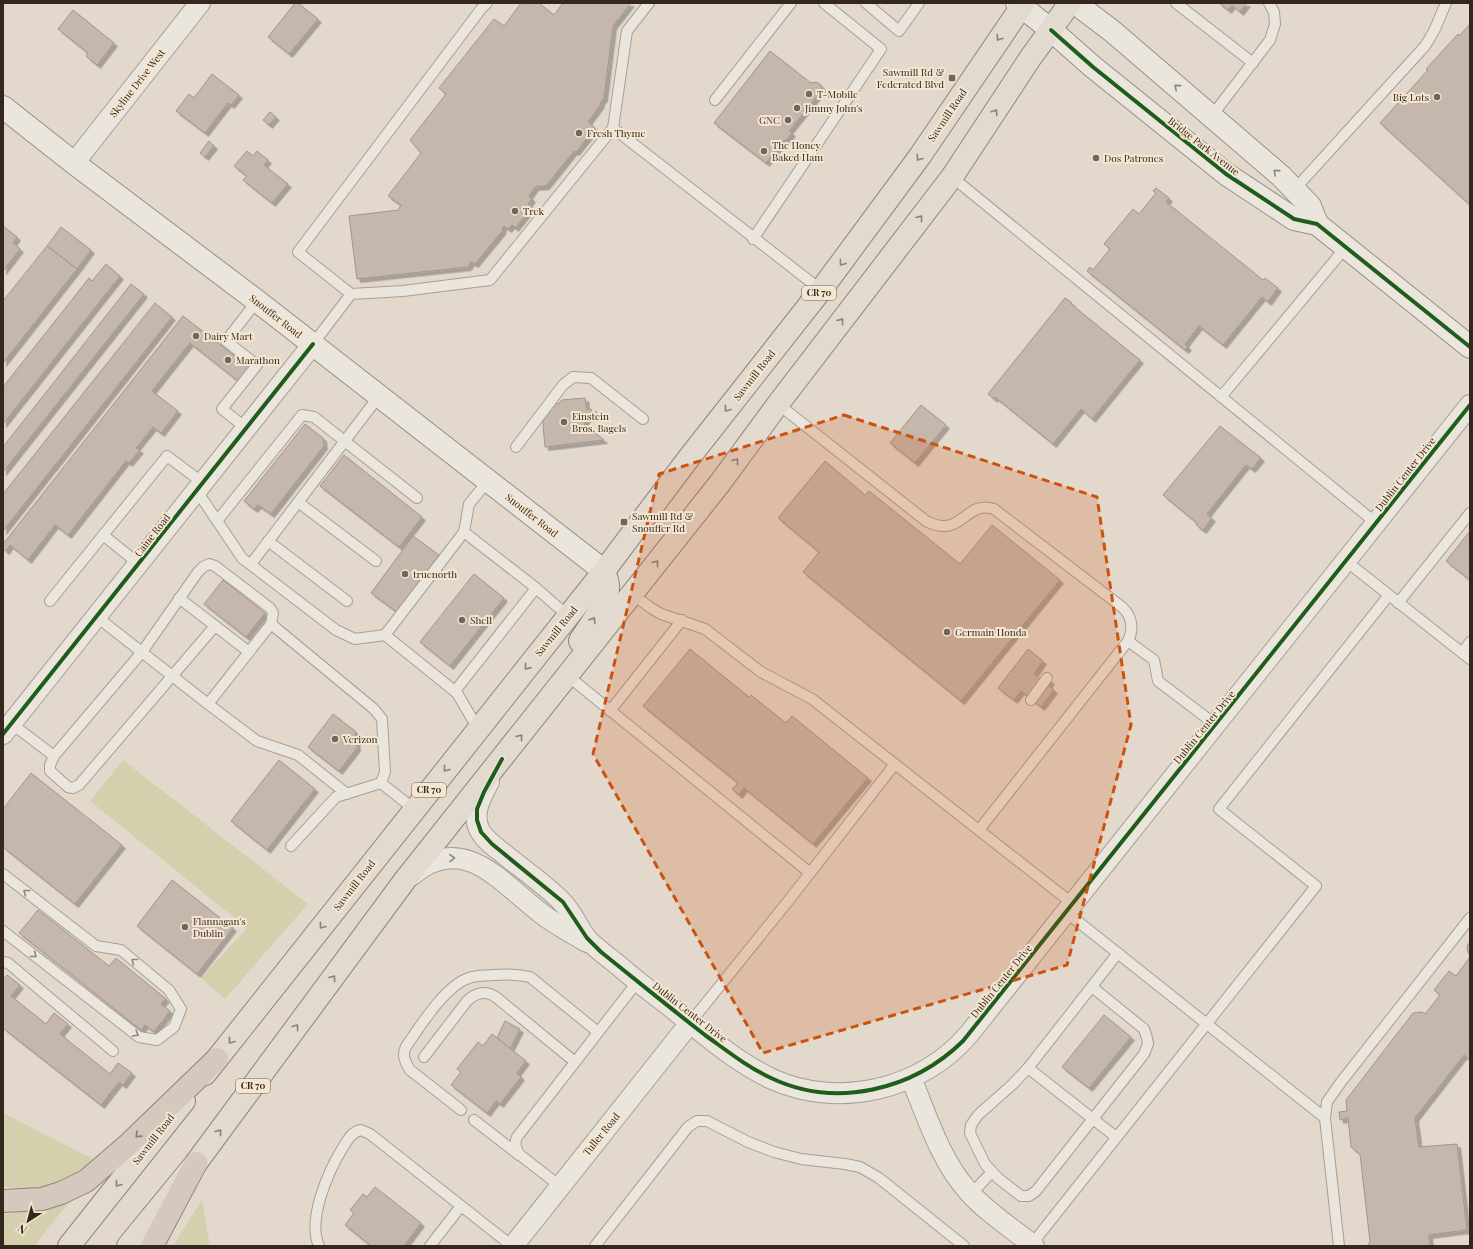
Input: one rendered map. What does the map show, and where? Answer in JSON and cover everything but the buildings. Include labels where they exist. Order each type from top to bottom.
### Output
[{"type":"highway","points":[[3,1201],[42,1199],[61,1193],[86,1181],[130,1142],[216,1059]]},
{"type":"highway","points":[[152,1246],[196,1163]]},
{"type":"main road","name":"CR 70","points":[[128,1246],[196,1163],[406,880],[720,483],[778,404],[952,177],[1070,3]]},
{"type":"main road","name":"Sawmill Road","points":[[69,1246],[604,571],[688,459],[821,290],[920,156],[1021,4]]},
{"type":"main road","points":[[537,714],[580,640],[603,605],[608,590],[608,581],[604,571]]},
{"type":"street","name":"Skyline Drive West","points":[[74,163],[200,3]]},
{"type":"street","name":"Bridge Park Avenue","points":[[1075,3],[1112,31],[1280,176],[1310,206],[1317,224]]},
{"type":"street","name":"Bridge Park Avenue","points":[[1021,4],[1093,67],[1226,174],[1294,219],[1317,224],[1470,347]]},
{"type":"street","name":"Snouffer Road","points":[[3,107],[74,163],[257,301],[604,571]]},
{"type":"street","name":"Caine Road","points":[[7,729],[312,344]]},
{"type":"street","name":"Dublin Center Drive","points":[[406,880],[420,868],[438,860],[447,858],[464,858],[481,866],[549,920],[601,952],[690,1023],[751,1068],[772,1079],[801,1088],[838,1093],[877,1089],[911,1078],[937,1063],[963,1041],[1470,405]]},
{"type":"street","name":"Dublin Center Drive","points":[[502,759],[478,805],[477,820],[481,832],[492,844],[563,902],[582,932],[601,952]]},
{"type":"street","name":"Tuller Road","points":[[512,1246],[690,1023]]},
{"type":"street","points":[[911,1078],[939,1144],[960,1181],[971,1194],[1033,1245]]},
{"type":"lane","points":[[487,3],[476,15],[298,252],[351,294],[403,291],[490,280],[613,128],[627,31],[649,3]]},
{"type":"lane","points":[[715,100],[791,3]]},
{"type":"lane","points":[[753,239],[881,49],[824,3]]},
{"type":"lane","points":[[866,3],[899,31],[919,3]]},
{"type":"lane","points":[[1176,3],[1253,64]]},
{"type":"lane","points":[[1211,117],[1253,64],[1273,35],[1275,18],[1269,3]]},
{"type":"lane","points":[[1294,190],[1425,46],[1434,31],[1446,3]]},
{"type":"lane","points":[[613,128],[753,239],[821,290]]},
{"type":"lane","points":[[952,177],[1376,524]]},
{"type":"lane","points":[[1221,398],[1346,247]]},
{"type":"lane","points":[[312,344],[351,294]]},
{"type":"lane","points":[[246,428],[222,409],[257,365],[226,341],[257,301]]},
{"type":"lane","points":[[516,447],[563,385],[573,377],[591,378],[643,419]]},
{"type":"lane","points":[[251,564],[379,396]]},
{"type":"lane","points":[[778,404],[931,524],[940,526],[955,524],[973,510],[980,507],[991,507],[997,510],[1125,610],[1130,617],[1132,625],[1128,642],[979,830]]},
{"type":"lane","points":[[217,521],[302,415],[314,417],[417,498]]},
{"type":"lane","points":[[50,601],[166,456],[200,487],[217,521],[242,558],[336,630],[355,639],[385,635],[464,532],[469,504],[488,481]]},
{"type":"lane","points":[[298,502],[376,562]]},
{"type":"lane","points":[[1398,602],[1470,513]]},
{"type":"lane","points":[[464,532],[536,588],[568,616]]},
{"type":"lane","points":[[103,535],[139,564]]},
{"type":"lane","points":[[268,541],[347,602]]},
{"type":"lane","points":[[1346,561],[1466,656],[1470,642]]},
{"type":"lane","points":[[208,704],[271,624],[273,613],[270,608],[215,566],[209,564],[198,572],[142,652],[54,756],[50,765],[50,771],[68,787],[73,788],[79,785],[215,626]]},
{"type":"lane","points":[[455,691],[536,588]]},
{"type":"lane","points":[[632,594],[656,611],[705,629],[760,672],[812,699],[979,830],[1070,908],[1118,954],[1325,1118]]},
{"type":"lane","points":[[1033,1245],[1205,1024],[1316,886],[1219,809],[1389,595]]},
{"type":"lane","points":[[179,598],[249,652]]},
{"type":"lane","points":[[97,617],[257,741],[298,754],[347,794]]},
{"type":"lane","points":[[610,711],[682,620]]},
{"type":"lane","points":[[271,624],[374,709],[382,719],[385,772],[381,783]]},
{"type":"lane","points":[[385,635],[455,691],[478,729]]},
{"type":"lane","points":[[1128,642],[1154,660],[1158,681],[1216,725]]},
{"type":"lane","points":[[568,676],[810,873]]},
{"type":"lane","points":[[1031,700],[1047,678]]},
{"type":"lane","points":[[7,729],[54,756]]},
{"type":"lane","points":[[690,1023],[895,764]]},
{"type":"lane","points":[[291,846],[336,798],[381,783]]},
{"type":"lane","points":[[381,783],[414,809]]},
{"type":"lane","points":[[3,874],[96,946],[121,950],[169,990],[181,1009],[174,1027],[157,1040],[138,1037],[3,931]]},
{"type":"lane","points":[[1339,1246],[1325,1118],[1327,1102],[1333,1092],[1470,918]]},
{"type":"lane","points":[[1092,987],[1141,1026],[1146,1035],[1148,1044],[1144,1054],[1036,1191],[1031,1195],[1023,1196],[1018,1194],[992,1172],[983,1160],[972,1137],[970,1128],[980,1113],[1013,1084],[1028,1068],[1118,954]]},
{"type":"lane","points":[[3,962],[8,963],[113,1051]]},
{"type":"lane","points":[[461,1110],[410,1070],[406,1063],[404,1051],[407,1044],[446,993],[458,983],[469,978],[480,976],[517,974],[530,977],[598,1032]]},
{"type":"lane","points":[[480,976],[482,993]]},
{"type":"lane","points":[[522,1157],[516,1151],[515,1145],[517,1137],[638,981]]},
{"type":"lane","points":[[424,1057],[467,1001],[475,995],[482,993],[494,996],[575,1062]]},
{"type":"lane","points":[[1028,1068],[1116,1137]]},
{"type":"lane","points":[[474,1120],[560,1186]]},
{"type":"lane","points":[[595,1246],[688,1127],[694,1122],[702,1120],[707,1121],[748,1142],[774,1152],[801,1159],[845,1164],[864,1169],[879,1178],[964,1246]]},
{"type":"lane","points":[[319,1246],[316,1238],[317,1220],[321,1195],[325,1182],[330,1170],[352,1134],[357,1131],[365,1131],[512,1246]]},
{"type":"lane","points":[[971,1194],[992,1172]]},
{"type":"lane","points":[[430,1246],[461,1206]]},
{"type":"highlighted area","points":[[844,415],[1097,497],[1131,725],[1067,965],[763,1053],[593,754],[659,474]]},
{"type":"shaded area","points":[[123,760],[308,904],[225,999],[201,978],[247,928],[90,801]]},
{"type":"shaded area","points":[[3,1113],[95,1160],[73,1176],[55,1186],[32,1189],[3,1186]]},
{"type":"shaded area","points":[[71,1200],[34,1246],[3,1246],[3,1215]]},
{"type":"shaded area","points":[[202,1200],[210,1246],[173,1246]]},
{"type":"cycle path","points":[[1051,30],[1093,67],[1226,174],[1294,219],[1317,224],[1470,347]]},
{"type":"cycle path","points":[[3,734],[313,344]]},
{"type":"cycle path","points":[[502,759],[484,792],[477,809],[477,820],[481,832],[492,844],[563,902],[587,938],[601,952],[705,1035],[745,1064],[771,1078],[796,1087],[821,1092],[847,1093],[873,1090],[897,1082],[921,1072],[943,1058],[963,1041],[1470,405]]},
{"type":"place","name":"Sawmill Rd & Federated Blvd","points":[[952,78]]},
{"type":"place","name":"T-Mobile","points":[[809,94]]},
{"type":"place","name":"Big Lots","points":[[1437,97]]},
{"type":"place","name":"Jimmy John's","points":[[797,108]]},
{"type":"place","name":"GNC","points":[[788,120]]},
{"type":"place","name":"Fresh Thyme","points":[[579,133]]},
{"type":"place","name":"The Honey Baked Ham","points":[[764,151]]},
{"type":"place","name":"Dos Patrones","points":[[1096,158]]},
{"type":"place","name":"Trek","points":[[515,211]]},
{"type":"place","name":"Dairy Mart","points":[[196,336]]},
{"type":"place","name":"Marathon","points":[[228,360]]},
{"type":"place","name":"Einstein Bros. Bagels","points":[[564,422]]},
{"type":"place","name":"Sawmill Rd & Snouffer Rd","points":[[624,522]]},
{"type":"place","name":"truenorth","points":[[405,574]]},
{"type":"place","name":"Shell","points":[[462,620]]},
{"type":"place","name":"Germain Honda","points":[[947,632]]},
{"type":"place","name":"Verizon","points":[[335,739]]},
{"type":"place","name":"Flannagan's Dublin","points":[[185,927]]}]
